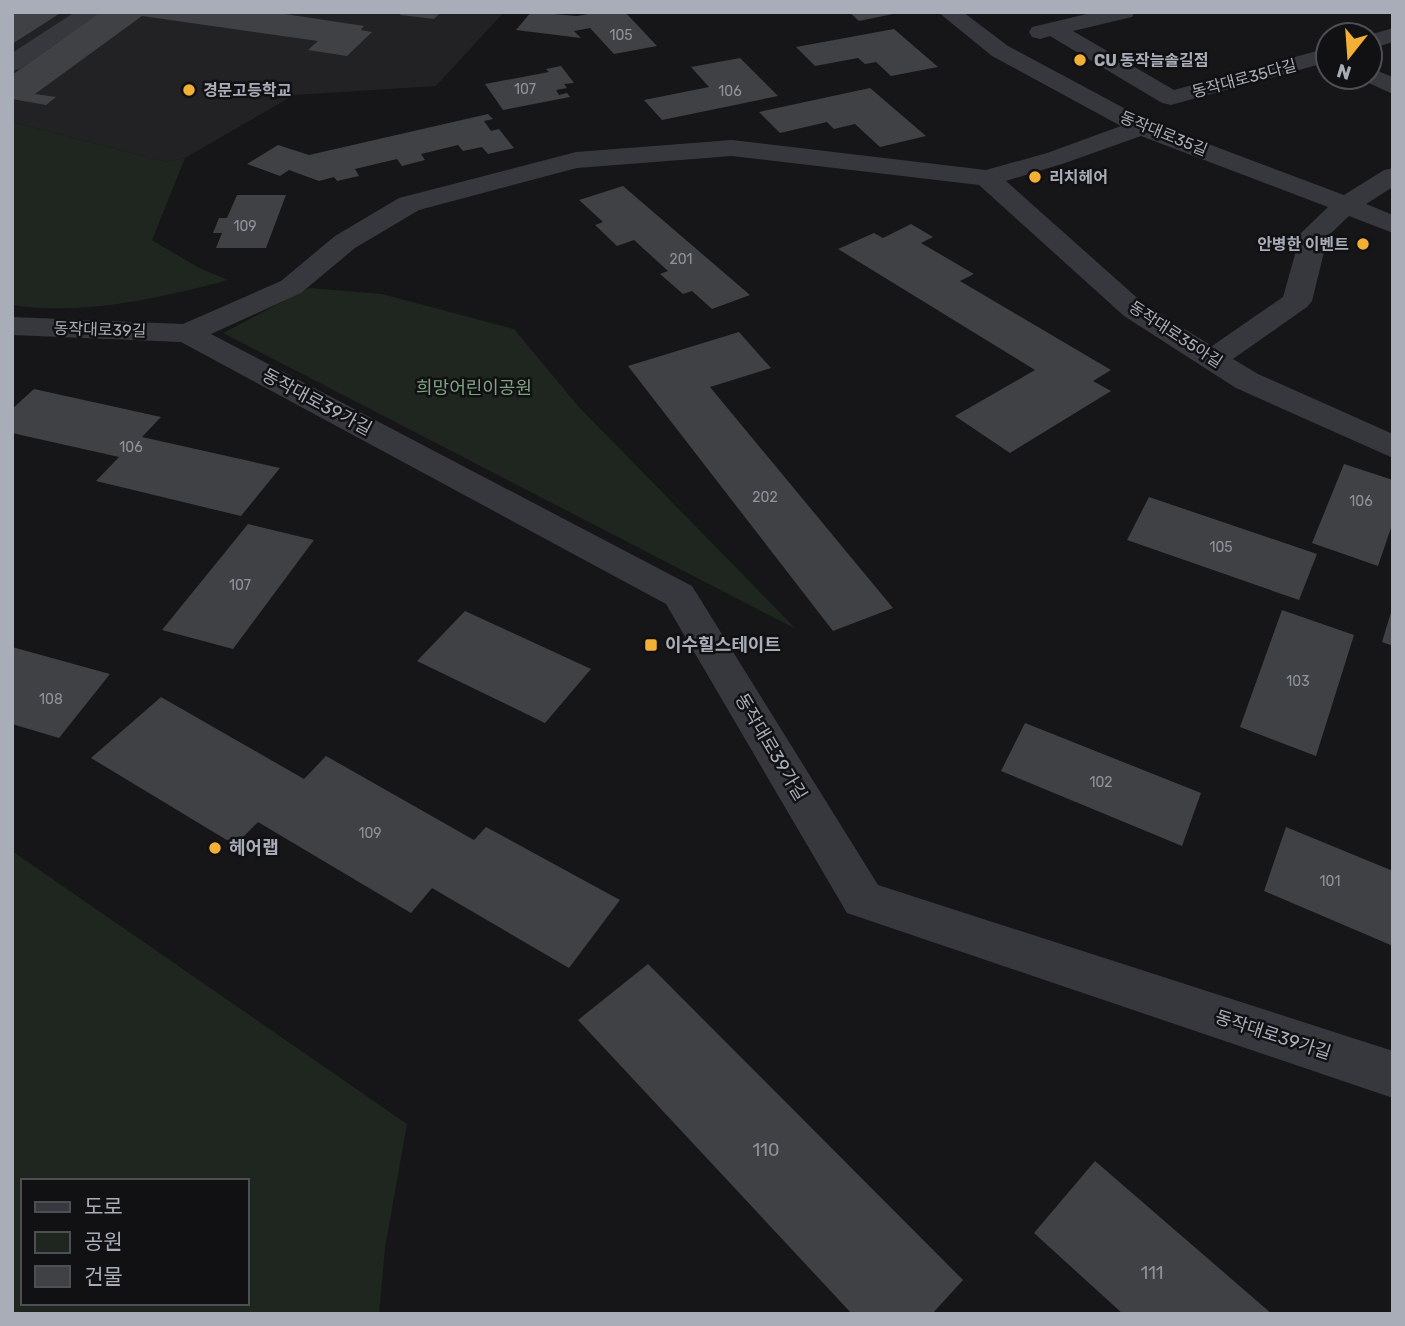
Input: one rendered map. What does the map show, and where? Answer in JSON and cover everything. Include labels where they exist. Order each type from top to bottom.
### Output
[{"type":"street","points":[[12,64],[90,12]]},
{"type":"street","name":"동작대로35길","points":[[949,12],[990,44],[1141,127],[1281,178],[1393,225]]},
{"type":"street","points":[[990,44],[1124,12]]},
{"type":"street","name":"동작대로35다길","points":[[1053,29],[1171,98],[1314,59]]},
{"type":"street","points":[[187,332],[291,287],[345,242],[409,204],[576,160],[732,148],[987,178],[1056,158],[1141,127]]},
{"type":"street","points":[[1213,359],[1297,301],[1315,233],[1346,205],[1393,176]]},
{"type":"street","name":"동작대로35아길","points":[[987,178],[1134,310],[1247,381],[1393,447]]},
{"type":"street","name":"동작대로39길","points":[[12,326],[187,332]]},
{"type":"street","name":"동작대로39가길","points":[[187,332],[679,595],[863,899],[1393,1075]]},
{"type":"shaded area","name":"경문고등학교","points":[[12,12],[504,12],[436,86],[294,95],[185,158],[166,162],[12,122]]},
{"type":"green space","points":[[12,122],[166,162],[185,158],[152,240],[199,268],[228,280],[148,299],[93,307],[38,308],[12,305]]},
{"type":"green space","name":"희망어린이공원","points":[[309,288],[382,294],[514,329],[578,406],[796,629],[223,333]]},
{"type":"green space","points":[[12,851],[407,1124],[385,1248],[379,1314],[12,1314]]},
{"type":"building","points":[[12,12],[62,12],[12,44]]},
{"type":"building","points":[[100,12],[272,12],[364,26],[361,30],[372,32],[347,56],[308,50],[318,41],[142,16],[35,94],[56,97],[46,105],[12,99],[12,75]]},
{"type":"building","points":[[402,12],[441,12],[434,19],[400,15]]},
{"type":"building","points":[[531,12],[577,16],[599,12],[625,12],[657,46],[614,54],[590,28],[574,31],[581,38],[516,30]]},
{"type":"building","points":[[849,12],[890,12],[893,14],[859,21]]},
{"type":"building","points":[[894,29],[938,67],[891,76],[876,62],[865,64],[858,58],[815,66],[796,47]]},
{"type":"building","points":[[740,58],[778,96],[662,120],[644,100],[709,87],[691,67]]},
{"type":"building","points":[[561,66],[574,83],[564,84],[567,88],[556,90],[559,95],[567,93],[570,97],[503,110],[485,84],[549,72],[546,69]]},
{"type":"building","points":[[870,88],[926,136],[880,147],[855,124],[834,129],[827,122],[780,133],[759,112]]},
{"type":"building","points":[[488,114],[493,119],[484,121],[491,131],[499,129],[514,148],[488,154],[482,147],[463,151],[458,145],[421,154],[425,160],[402,166],[397,159],[355,169],[359,176],[337,181],[334,177],[319,181],[289,170],[280,176],[247,164],[278,145],[309,155]]},
{"type":"building","points":[[623,186],[750,295],[712,309],[692,291],[683,294],[660,274],[668,271],[634,240],[617,246],[595,225],[603,222],[579,200]]},
{"type":"building","points":[[237,195],[286,195],[266,248],[216,248],[222,233],[213,233],[219,218],[227,218]]},
{"type":"building","points":[[911,224],[933,237],[921,243],[974,274],[960,281],[1111,370],[1093,381],[1111,391],[1010,453],[955,416],[1035,370],[838,249],[874,233],[883,238]]},
{"type":"building","points":[[739,332],[771,368],[710,387],[893,608],[833,631],[628,366]]},
{"type":"building","points":[[34,389],[161,417],[142,437],[280,468],[241,516],[96,481],[119,457],[12,433],[12,409]]},
{"type":"building","points":[[1344,464],[1393,480],[1393,522],[1378,566],[1312,543]]},
{"type":"building","points":[[1149,497],[1317,554],[1299,600],[1127,540]]},
{"type":"building","points":[[248,524],[314,540],[233,649],[162,630]]},
{"type":"building","points":[[1393,609],[1393,646],[1382,642]]},
{"type":"building","points":[[1282,610],[1354,635],[1316,756],[1240,727]]},
{"type":"building","points":[[465,611],[591,669],[545,723],[417,661]]},
{"type":"building","points":[[12,647],[110,674],[59,738],[12,724]]},
{"type":"building","points":[[161,697],[304,779],[326,756],[474,840],[486,827],[620,900],[569,968],[432,888],[411,913],[258,822],[235,845],[91,758]]},
{"type":"building","points":[[1025,723],[1201,793],[1182,846],[1001,771]]},
{"type":"building","points":[[1286,827],[1393,871],[1393,946],[1264,891]]},
{"type":"building","points":[[648,964],[963,1280],[932,1314],[852,1314],[578,1020]]},
{"type":"building","points":[[1095,1161],[1272,1314],[1123,1314],[1034,1233]]},
{"type":"place","name":"CU 동작늘솔길점","points":[[1080,60]]},
{"type":"place","name":"경문고등학교","points":[[189,90]]},
{"type":"place","name":"리치헤어","points":[[1035,177]]},
{"type":"place","name":"안병한 이벤트","points":[[1363,244]]},
{"type":"place","name":"이수힐스테이트","points":[[651,645]]},
{"type":"place","name":"헤어랩","points":[[215,848]]}]
